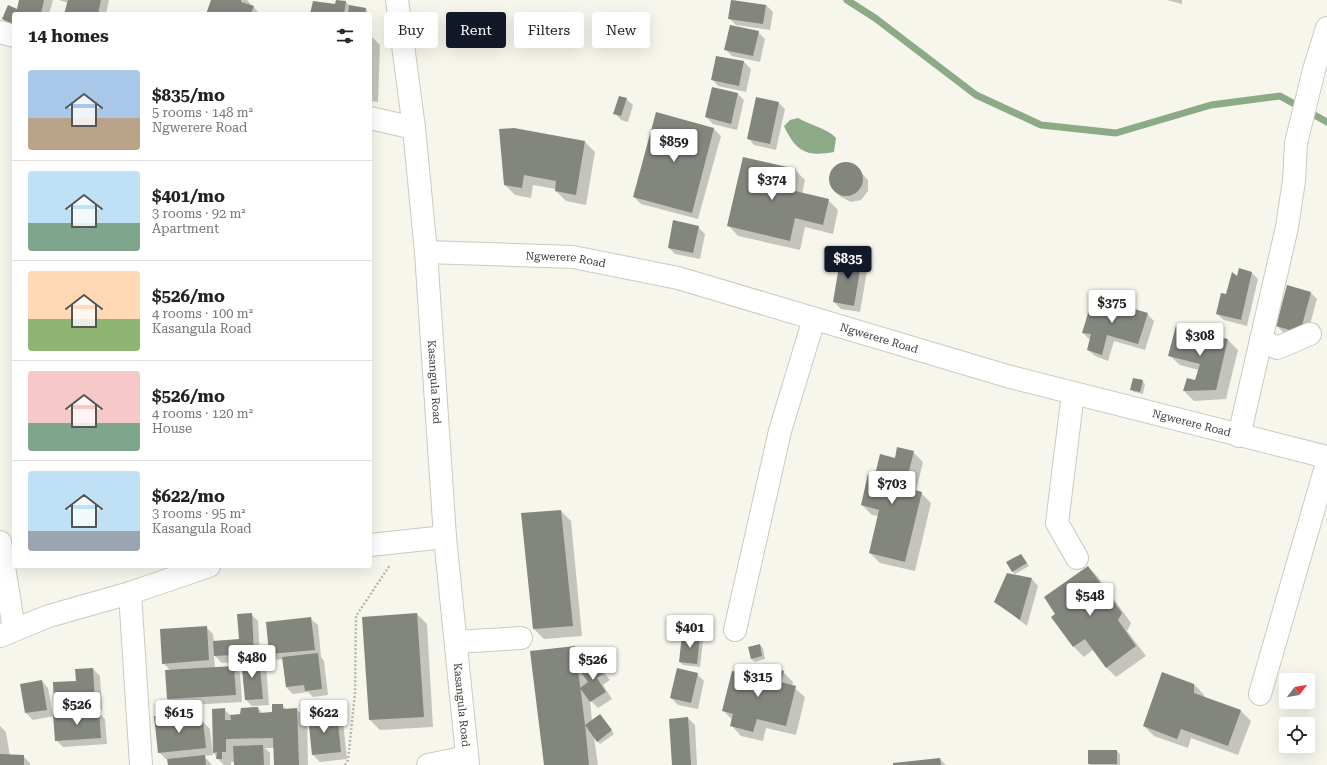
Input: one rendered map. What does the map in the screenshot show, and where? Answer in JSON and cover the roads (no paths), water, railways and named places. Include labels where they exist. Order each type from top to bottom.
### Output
[{"type":"street","name":"Kasangula Road","points":[[397,0],[414,128],[426,252],[446,537],[467,761]]},
{"type":"street","points":[[1239,436],[1287,227],[1294,180],[1296,143],[1314,70],[1327,28]]},
{"type":"street","points":[[0,32],[12,35]]},
{"type":"street","points":[[372,118],[414,128]]},
{"type":"street","name":"Ngwerere Road","points":[[426,252],[573,256],[678,278],[814,319],[1073,393],[1327,457]]},
{"type":"street","points":[[735,630],[780,430],[814,319]]},
{"type":"street","points":[[1261,339],[1277,348],[1310,334]]},
{"type":"street","points":[[1073,393],[1057,523],[1076,558]]},
{"type":"street","points":[[1260,694],[1327,463]]},
{"type":"street","points":[[372,545],[446,537]]},
{"type":"street","points":[[0,542],[7,632],[49,616],[130,593],[203,568]]},
{"type":"street","points":[[130,593],[141,765]]},
{"type":"street","points":[[456,642],[521,638]]},
{"type":"street","points":[[428,765],[467,761]]},
{"type":"waterway","points":[[847,0],[875,18],[976,95],[1041,125],[1116,133],[1211,105],[1280,96],[1327,122]]}]
